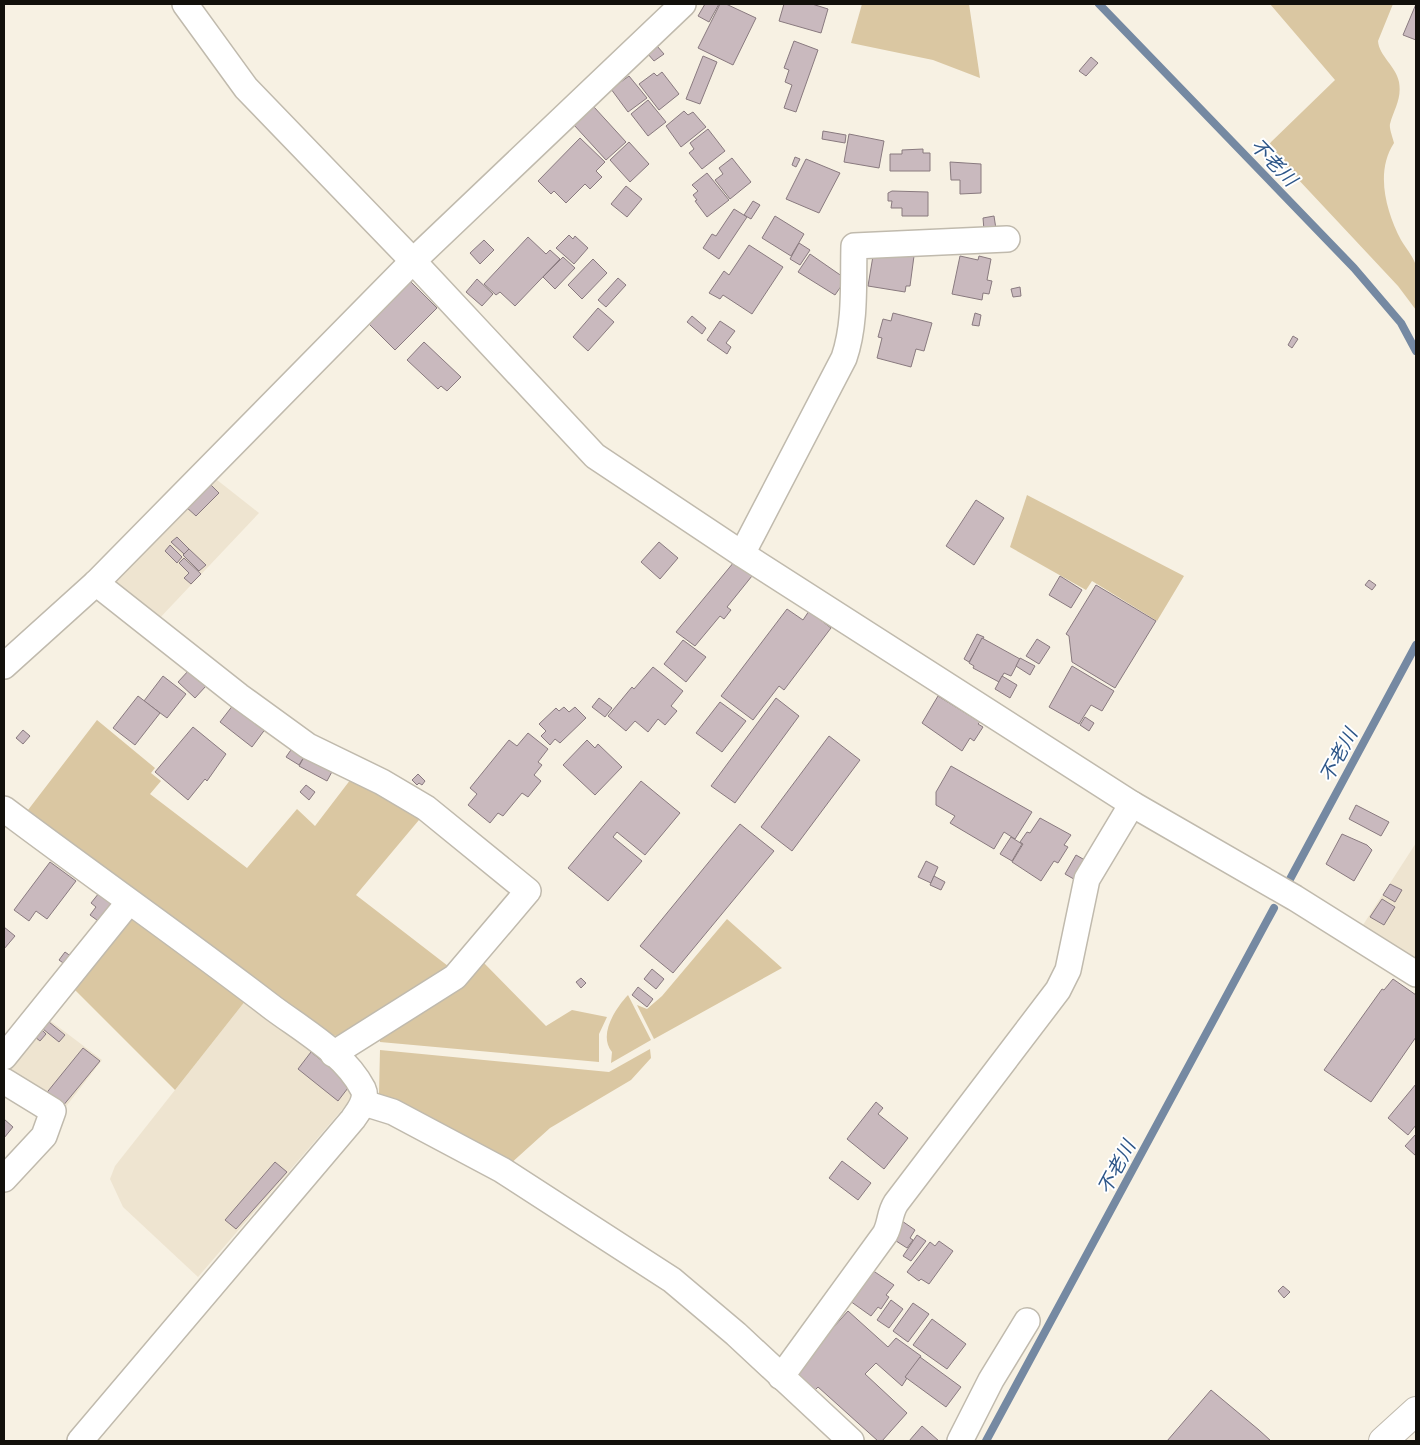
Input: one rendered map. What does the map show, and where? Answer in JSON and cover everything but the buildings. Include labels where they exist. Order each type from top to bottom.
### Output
[{"type":"main road","points":[[1383,1441],[1416,1411]]},
{"type":"street","points":[[185,4],[246,88],[413,261],[595,456],[742,554],[1132,804],[1295,898],[1416,974]]},
{"type":"street","points":[[4,666],[96,583],[413,261],[683,4]]},
{"type":"street","points":[[742,554],[850,343],[854,246],[1007,239]]},
{"type":"street","points":[[96,583],[239,696],[308,746],[382,782],[426,808],[528,891],[455,977],[334,1054]]},
{"type":"street","points":[[781,1377],[885,1234],[889,1226],[890,1214],[896,1203],[1058,990],[1068,970],[1088,879],[1132,804]]},
{"type":"street","points":[[4,809],[334,1054],[352,1071],[364,1091],[364,1103],[353,1119],[80,1441]]},
{"type":"street","points":[[4,1056],[129,902]]},
{"type":"street","points":[[4,1081],[53,1111],[44,1136],[4,1179]]},
{"type":"street","points":[[364,1103],[393,1112],[502,1170],[672,1280],[736,1334],[851,1441]]},
{"type":"street","points":[[960,1441],[991,1380],[1027,1321]]},
{"type":"shaded area","points":[[862,4],[969,4],[980,78],[933,60],[851,43]]},
{"type":"shaded area","points":[[1270,4],[1393,4],[1378,41],[1381,51],[1395,71],[1400,88],[1399,99],[1390,124],[1394,143],[1388,154],[1384,179],[1387,204],[1391,217],[1416,267],[1416,310],[1398,286],[1267,146],[1335,80]]},
{"type":"shaded area","points":[[212,476],[259,513],[157,621],[113,583]]},
{"type":"shaded area","points":[[1027,495],[1184,576],[1157,621],[1092,581],[1086,590],[1010,547]]},
{"type":"shaded area","points":[[97,720],[155,768],[151,773],[161,781],[150,794],[247,868],[297,809],[315,826],[354,775],[424,814],[356,895],[448,966],[349,1033],[337,1036],[325,1032],[28,810]]},
{"type":"shaded area","points":[[1416,843],[1416,959],[1363,925]]},
{"type":"shaded area","points":[[138,918],[246,1000],[175,1090],[71,986],[125,919]]},
{"type":"shaded area","points":[[727,919],[782,968],[654,1039],[637,1005],[647,1009],[662,996]]},
{"type":"shaded area","points":[[483,962],[546,1026],[572,1010],[607,1017],[599,1034],[599,1062],[380,1042],[380,1039],[461,989]]},
{"type":"shaded area","points":[[628,995],[651,1040],[611,1063],[612,1052],[608,1045],[607,1030],[618,1007]]},
{"type":"shaded area","points":[[246,1000],[352,1083],[353,1097],[198,1277],[123,1207],[110,1179],[115,1166]]},
{"type":"shaded area","points":[[48,1019],[102,1060],[64,1109],[6,1072]]},
{"type":"shaded area","points":[[650,1049],[651,1058],[631,1080],[550,1128],[509,1165],[379,1094],[380,1050],[609,1072]]},
{"type":"waterway","name":"不老川","points":[[1099,4],[1354,268],[1401,323],[1416,351]]},
{"type":"waterway","name":"不老川","points":[[1289,881],[1416,645]]},
{"type":"waterway","name":"不老川","points":[[986,1441],[1274,908]]}]
